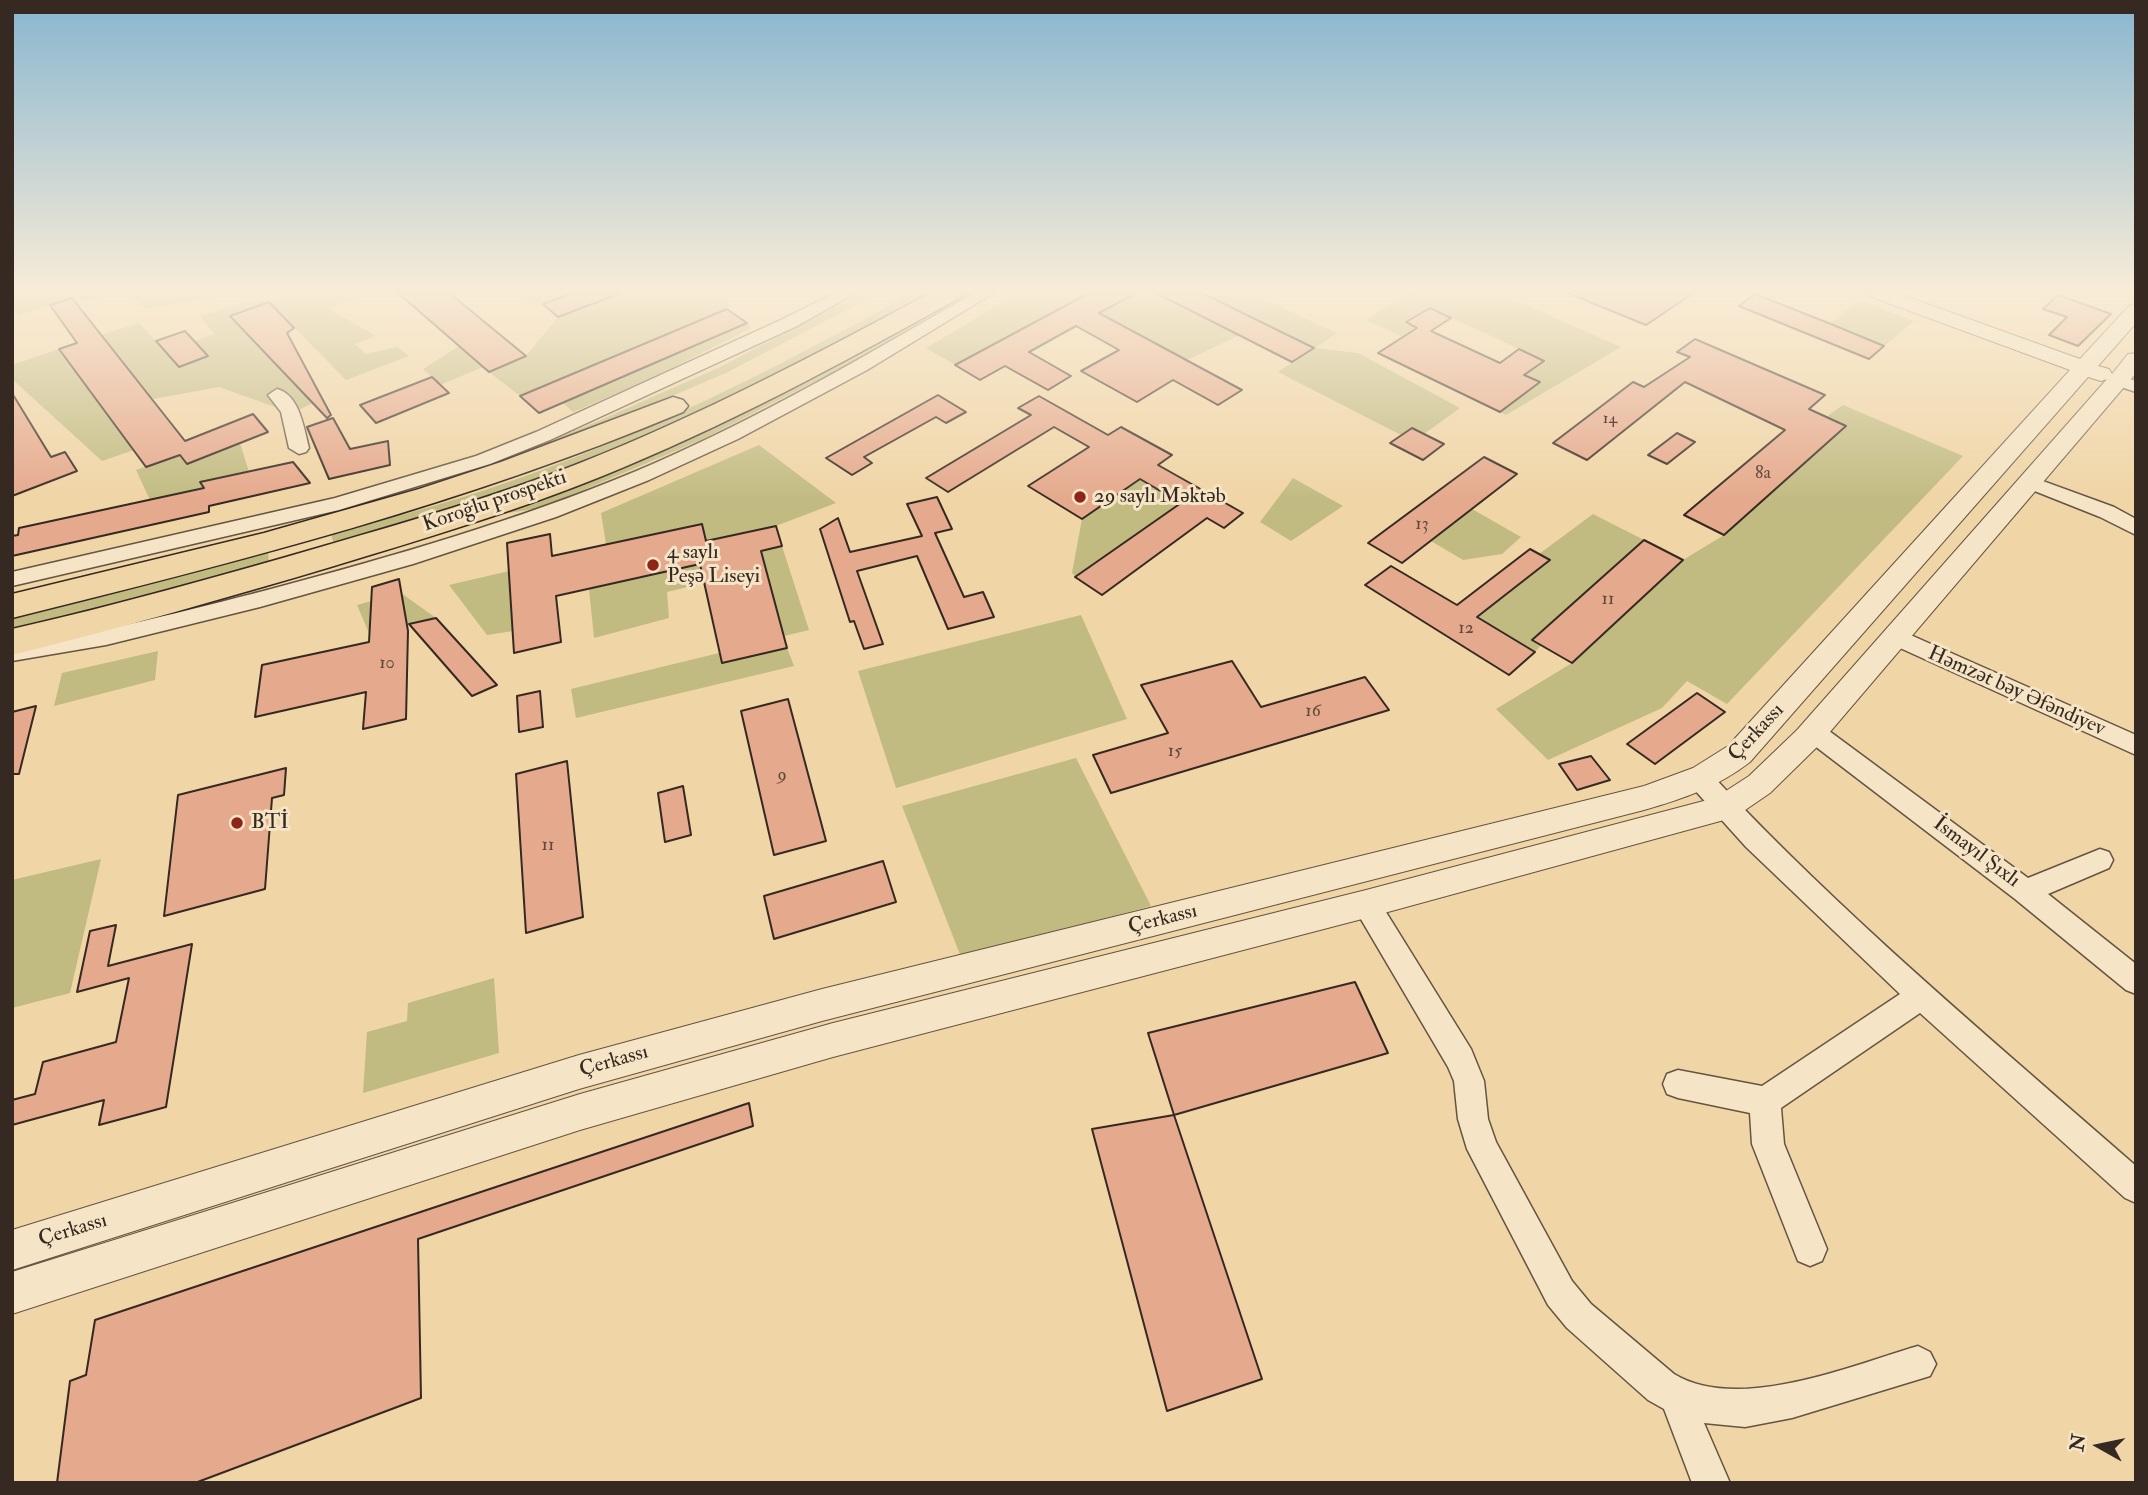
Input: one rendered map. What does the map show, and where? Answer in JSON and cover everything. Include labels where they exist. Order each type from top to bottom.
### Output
[{"type":"main road","name":"Koroğlu prospekti","points":[[12,606],[346,521],[462,487],[536,461],[684,401],[762,362]]},
{"type":"main road","name":"Koroğlu prospekti","points":[[12,642],[177,600],[471,513],[613,460],[745,402],[824,362]]},
{"type":"street","points":[[12,579],[339,504],[483,460],[543,436],[704,362]]},
{"type":"street","points":[[12,653],[52,649],[108,637],[400,562],[628,481],[772,414],[868,362]]},
{"type":"street","points":[[2068,362],[2085,368],[2130,375]]},
{"type":"street","name":"Çerkassı","points":[[12,1250],[579,1072],[822,1005],[1582,813],[1701,780],[1720,771],[1740,754],[2090,362]]},
{"type":"street","name":"Çerkassı","points":[[12,1293],[580,1112],[833,1040],[1366,904],[1724,808],[1746,797],[1812,731],[1897,637],[2029,482],[2130,375]]},
{"type":"street","points":[[277,395],[290,411],[299,447]]},
{"type":"street","points":[[2029,482],[2107,512],[2136,527]]},
{"type":"street","name":"Həmzət bəy Əfəndiyev","points":[[1897,637],[2136,746]]},
{"type":"street","name":"İsmayıl Şıxlı","points":[[1812,731],[2025,891],[2136,981]]},
{"type":"street","points":[[1701,780],[1724,808],[1921,996],[2136,1187]]},
{"type":"street","points":[[2025,891],[2100,860]]},
{"type":"street","points":[[1366,904],[1461,1059],[1469,1081],[1473,1119],[1483,1149],[1560,1293],[1579,1316],[1661,1387],[1679,1398],[1707,1406],[1745,1409],[1792,1400],[1918,1364]]},
{"type":"street","points":[[1678,1084],[1765,1101],[1921,996]]},
{"type":"street","points":[[1765,1101],[1769,1144],[1810,1249]]},
{"type":"street","points":[[1679,1398],[1686,1425],[1711,1483]]},
{"type":"shaded area","points":[[21,362],[68,362],[134,450],[102,461],[12,379],[12,365]]},
{"type":"shaded area","points":[[123,362],[274,362],[313,403],[292,413],[219,387],[153,399]]},
{"type":"shaded area","points":[[328,362],[394,362],[346,380]]},
{"type":"shaded area","points":[[434,362],[477,362],[483,367],[440,385],[423,369]]},
{"type":"shaded area","points":[[513,362],[601,362],[520,396],[489,372]]},
{"type":"shaded area","points":[[658,362],[684,362],[573,412],[563,403]]},
{"type":"shaded area","points":[[730,362],[748,362],[568,441],[504,464],[470,472],[596,422]]},
{"type":"shaded area","points":[[783,362],[798,362],[663,426],[497,495],[334,544],[331,534],[427,508],[541,471],[650,426]]},
{"type":"shaded area","points":[[838,362],[853,362],[701,440],[541,508],[501,514],[704,431]]},
{"type":"shaded area","points":[[1293,362],[1374,362],[1460,408],[1424,434],[1412,428],[1401,435],[1278,372]]},
{"type":"shaded area","points":[[1541,362],[1596,362],[1506,415],[1500,412],[1539,382],[1524,375]]},
{"type":"shaded area","points":[[1843,405],[1963,456],[1727,704],[1687,681],[1662,708],[1548,760],[1496,709],[1572,663],[1683,560],[1724,535],[1846,427],[1826,417]]},
{"type":"shaded area","points":[[240,443],[249,472],[210,486],[150,500],[136,470],[180,455],[187,464]]},
{"type":"shaded area","points":[[759,445],[836,503],[776,526],[706,541],[702,524],[606,544],[601,513]]},
{"type":"shaded area","points":[[1293,478],[1343,506],[1291,541],[1260,522]]},
{"type":"shaded area","points":[[1140,479],[1181,503],[1076,577],[1072,573],[1082,519]]},
{"type":"shaded area","points":[[1472,509],[1521,537],[1502,554],[1463,560],[1431,541]]},
{"type":"shaded area","points":[[1593,514],[1644,540],[1533,639],[1541,645],[1535,652],[1457,605],[1482,586],[1502,598],[1549,561],[1539,554]]},
{"type":"shaded area","points":[[782,546],[809,630],[784,636],[763,560],[702,574],[704,583],[667,592],[669,618],[594,638],[589,589]]},
{"type":"shaded area","points":[[268,551],[269,563],[12,628],[12,617]]},
{"type":"shaded area","points":[[509,571],[513,631],[487,635],[449,585]]},
{"type":"shaded area","points":[[401,593],[436,618],[369,633],[357,605]]},
{"type":"shaded area","points":[[1081,615],[1127,719],[896,788],[858,671]]},
{"type":"shaded area","points":[[787,648],[794,666],[576,718],[571,689],[719,653],[722,663]]},
{"type":"shaded area","points":[[158,651],[155,680],[54,706],[62,673]]},
{"type":"shaded area","points":[[1076,758],[1151,906],[961,957],[902,806]]},
{"type":"shaded area","points":[[101,859],[70,993],[12,1008],[12,880]]},
{"type":"shaded area","points":[[494,978],[499,1053],[363,1093],[367,1032],[407,1021],[408,1003]]},
{"type":"building","points":[[68,362],[122,362],[185,441],[253,414],[268,432],[187,464],[180,455],[146,467]]},
{"type":"building","points":[[174,362],[193,362],[179,367]]},
{"type":"building","points":[[274,362],[302,362],[331,415],[327,418]]},
{"type":"building","points":[[477,362],[513,362],[489,372]]},
{"type":"building","points":[[601,362],[657,362],[539,413],[520,396]]},
{"type":"building","points":[[961,362],[1046,362],[1071,376],[1048,390],[1005,366],[980,380],[955,365]]},
{"type":"building","points":[[1098,362],[1190,362],[1242,390],[1218,405],[1173,380],[1137,402],[1081,371]]},
{"type":"building","points":[[1396,362],[1543,362],[1524,375],[1540,382],[1500,412]]},
{"type":"building","points":[[1683,362],[1748,362],[1825,395],[1809,409],[1846,426],[1724,535],[1684,515],[1785,430],[1685,382],[1587,460],[1553,443],[1633,382],[1644,387]]},
{"type":"building","points":[[432,377],[449,393],[376,423],[360,405]]},
{"type":"building","points":[[12,393],[51,457],[65,452],[77,471],[12,496]]},
{"type":"building","points":[[938,395],[966,412],[946,423],[936,417],[864,457],[872,463],[852,475],[826,458]]},
{"type":"building","name":"29 saylı Məktəb","points":[[1039,396],[1108,435],[1121,427],[1172,455],[1158,465],[1243,513],[1224,528],[1207,518],[1102,595],[1075,577],[1181,503],[1140,479],[1082,519],[1028,486],[1089,447],[1054,427],[948,492],[926,478],[1031,415],[1018,408]]},
{"type":"building","points":[[333,418],[350,449],[388,441],[390,465],[329,479],[307,427]]},
{"type":"building","points":[[1412,428],[1444,444],[1423,460],[1390,443]]},
{"type":"building","points":[[1677,433],[1695,442],[1667,464],[1648,455]]},
{"type":"building","points":[[1484,457],[1517,474],[1402,563],[1368,543]]},
{"type":"building","points":[[293,462],[310,483],[209,506],[209,512],[12,556],[12,536],[18,535],[19,528],[204,488],[200,482]]},
{"type":"building","points":[[937,497],[952,529],[935,533],[964,597],[983,592],[994,617],[948,629],[917,556],[857,571],[883,644],[864,649],[854,621],[850,622],[820,529],[838,518],[850,552],[922,536],[907,504]]},
{"type":"building","points":[[702,524],[706,541],[776,526],[782,546],[761,551],[787,648],[722,663],[700,564],[556,596],[561,642],[514,653],[507,543],[550,534],[552,556]]},
{"type":"building","points":[[1644,540],[1683,560],[1572,663],[1532,640]]},
{"type":"building","points":[[1530,549],[1550,560],[1477,617],[1535,652],[1509,675],[1365,585],[1391,566],[1457,605]]},
{"type":"building","points":[[399,579],[408,631],[406,719],[363,729],[366,692],[255,717],[262,665],[369,642],[372,587]]},
{"type":"building","points":[[436,618],[497,685],[472,696],[409,624]]},
{"type":"building","points":[[1232,661],[1261,707],[1365,677],[1389,710],[1111,793],[1093,755],[1168,733],[1141,685]]},
{"type":"building","points":[[540,691],[543,727],[519,732],[517,696]]},
{"type":"building","points":[[1697,693],[1725,712],[1655,764],[1627,744]]},
{"type":"building","points":[[788,699],[826,841],[774,855],[741,711]]},
{"type":"building","points":[[36,706],[19,774],[12,774],[12,712]]},
{"type":"building","points":[[1591,756],[1610,780],[1577,790],[1559,764]]},
{"type":"building","points":[[567,761],[583,917],[526,933],[516,774]]},
{"type":"building","name":"BTİ","points":[[286,768],[284,795],[272,798],[265,889],[164,916],[178,795]]},
{"type":"building","points":[[683,786],[691,835],[665,842],[658,793]]},
{"type":"building","points":[[883,861],[896,902],[774,939],[764,896]]},
{"type":"building","points":[[116,925],[108,966],[192,944],[166,1107],[99,1125],[104,1100],[12,1125],[12,1100],[35,1094],[43,1062],[116,1042],[129,978],[77,992],[90,931]]},
{"type":"building","points":[[1355,982],[1388,1053],[1174,1115],[1148,1033]]},
{"type":"building","points":[[749,1103],[753,1126],[418,1239],[421,1398],[195,1483],[57,1483],[70,1381],[86,1375],[95,1320]]},
{"type":"building","points":[[1174,1115],[1262,1379],[1167,1411],[1092,1129]]},
{"type":"place","name":"29 saylı Məktəb","points":[[1080,497]]},
{"type":"place","name":"4 saylı Peşə Liseyi","points":[[653,565]]},
{"type":"place","name":"BTİ","points":[[237,823]]}]
